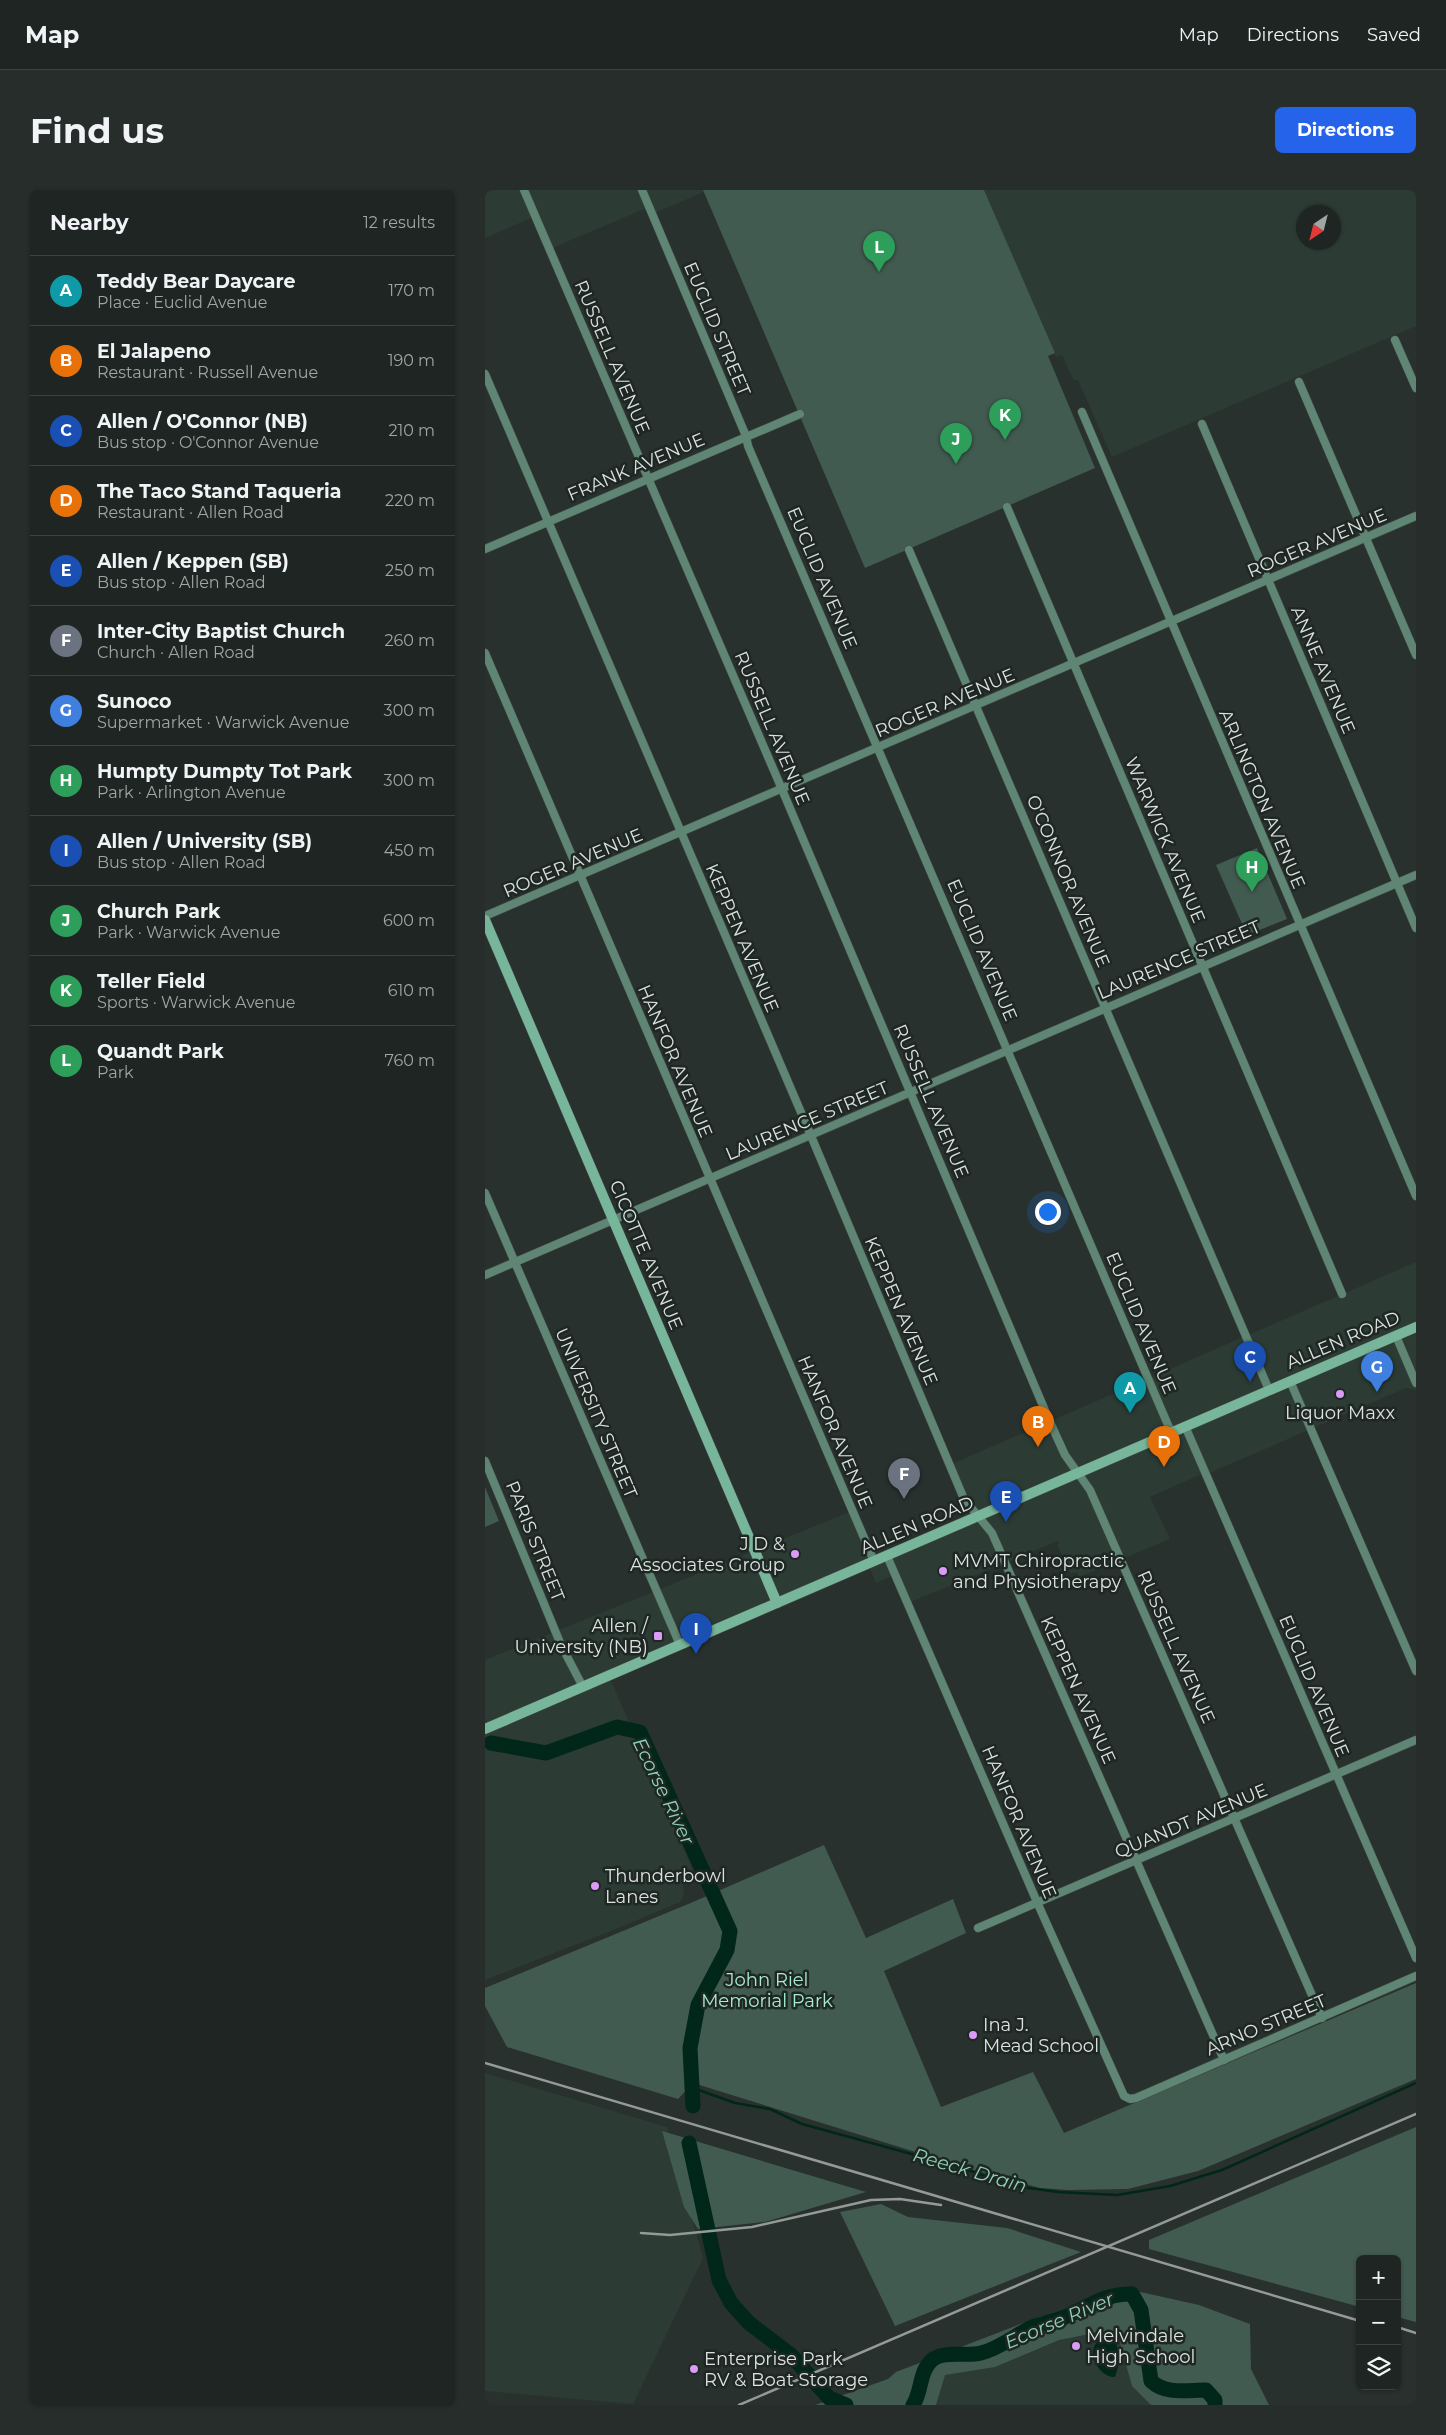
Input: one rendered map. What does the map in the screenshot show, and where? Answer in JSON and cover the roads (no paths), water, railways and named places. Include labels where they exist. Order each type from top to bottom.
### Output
[{"type":"main road","name":"CICOTTE AVENUE","points":[[485,920],[777,1603]]},
{"type":"main road","name":"ALLEN ROAD","points":[[485,1729],[1416,1327]]},
{"type":"street","name":"RUSSELL AVENUE","points":[[524,190],[782,789],[1053,1429],[1065,1455],[1090,1490],[1322,2018]]},
{"type":"street","name":"EUCLID STREET","points":[[642,190],[746,436],[748,446],[763,481]]},
{"type":"street","points":[[1395,340],[1416,388]]},
{"type":"street","name":"KEPPEN AVENUE","points":[[485,374],[811,1135],[964,1499],[992,1533],[1224,2060]]},
{"type":"street","points":[[1299,382],[1416,655]]},
{"type":"street","name":"ARLINGTON AVENUE","points":[[1082,412],[1416,1196]]},
{"type":"street","name":"FRANK AVENUE","points":[[485,549],[800,414]]},
{"type":"street","name":"ANNE AVENUE","points":[[1202,424],[1416,928]]},
{"type":"street","name":"EUCLID AVENUE","points":[[763,481],[1171,1432]]},
{"type":"street","name":"WARWICK AVENUE","points":[[1007,507],[1342,1294]]},
{"type":"street","name":"ROGER AVENUE","points":[[485,916],[580,877],[1416,516]]},
{"type":"street","name":"O'CONNOR AVENUE","points":[[909,550],[1269,1390]]},
{"type":"street","name":"HANFOR AVENUE","points":[[485,653],[874,1561]]},
{"type":"street","name":"LAURENCE STREET","points":[[485,1275],[1416,875]]},
{"type":"street","name":"UNIVERSITY STREET","points":[[485,1193],[680,1645]]},
{"type":"street","points":[[1395,1336],[1416,1383]]},
{"type":"street","points":[[1290,1381],[1416,1671]]},
{"type":"street","name":"EUCLID AVENUE","points":[[1185,1426],[1416,1958]]},
{"type":"street","name":"PARIS STREET","points":[[485,1461],[561,1645],[583,1687]]},
{"type":"street","name":"HANFOR AVENUE","points":[[887,1556],[1122,2094],[1127,2098]]},
{"type":"street","name":"QUANDT AVENUE","points":[[978,1928],[1416,1740]]},
{"type":"street","name":"ARNO STREET","points":[[1127,2098],[1136,2098],[1416,1976]]},
{"type":"waterway","name":"Ecorse River","points":[[491,1743],[546,1753],[617,1727],[640,1732],[730,1931],[727,1950],[698,2005],[690,2048],[693,2106]]},
{"type":"waterway","name":"Reeck Drain","points":[[693,2088],[735,2103],[770,2109],[802,2124],[959,2167],[1014,2186],[1058,2192],[1117,2195],[1170,2186],[1222,2170],[1416,2083]]},
{"type":"waterway","name":"Ecorse River","points":[[689,2143],[719,2280],[731,2303],[749,2323],[791,2355],[829,2398],[846,2405]]},
{"type":"waterway","name":"Ecorse River","points":[[913,2405],[925,2370],[932,2360],[937,2357],[949,2354],[975,2354],[987,2351],[1033,2327],[1065,2317],[1105,2298],[1123,2294],[1132,2294],[1141,2310],[1151,2381],[1170,2390],[1206,2390],[1215,2400],[1215,2405]]},
{"type":"railway","points":[[485,2063],[1356,2320]]},
{"type":"railway","points":[[739,2405],[1416,2114]]},
{"type":"railway","points":[[641,2233],[670,2235],[752,2227],[871,2200],[900,2199],[941,2205]]},
{"type":"railway","points":[[1401,2328],[1416,2333]]},
{"type":"place","name":"Quandt Park","points":[[879,272]]},
{"type":"place","name":"Teller Field","points":[[1005,440]]},
{"type":"place","name":"Church Park","points":[[956,464]]},
{"type":"place","name":"Humpty Dumpty Tot Park","points":[[1252,892]]},
{"type":"place","name":"Allen / O'Connor (NB)","points":[[1250,1382]]},
{"type":"place","name":"Sunoco","points":[[1377,1392]]},
{"type":"place","name":"Liquor Maxx","points":[[1340,1394]]},
{"type":"place","name":"Teddy Bear Daycare","points":[[1130,1413]]},
{"type":"place","name":"El Jalapeno","points":[[1038,1447]]},
{"type":"place","name":"The Taco Stand Taqueria","points":[[1164,1467]]},
{"type":"place","name":"Inter-City Baptist Church","points":[[904,1499]]},
{"type":"place","name":"Allen / Keppen (SB)","points":[[1006,1522]]},
{"type":"place","name":"J D & Associates Group","points":[[795,1554]]},
{"type":"place","name":"MVMT Chiropractic and Physiotherapy","points":[[943,1571]]},
{"type":"place","name":"Allen / University (NB)","points":[[658,1636]]},
{"type":"place","name":"Allen / University (SB)","points":[[696,1654]]},
{"type":"place","name":"Thunderbowl Lanes","points":[[595,1886]]},
{"type":"place","name":"Ina J. Mead School","points":[[973,2035]]},
{"type":"place","name":"Melvindale High School","points":[[1076,2346]]},
{"type":"place","name":"Enterprise Park RV & Boat Storage","points":[[694,2369]]},
{"type":"park label","name":"John Riel Memorial Park","points":[[767,1990]]}]
